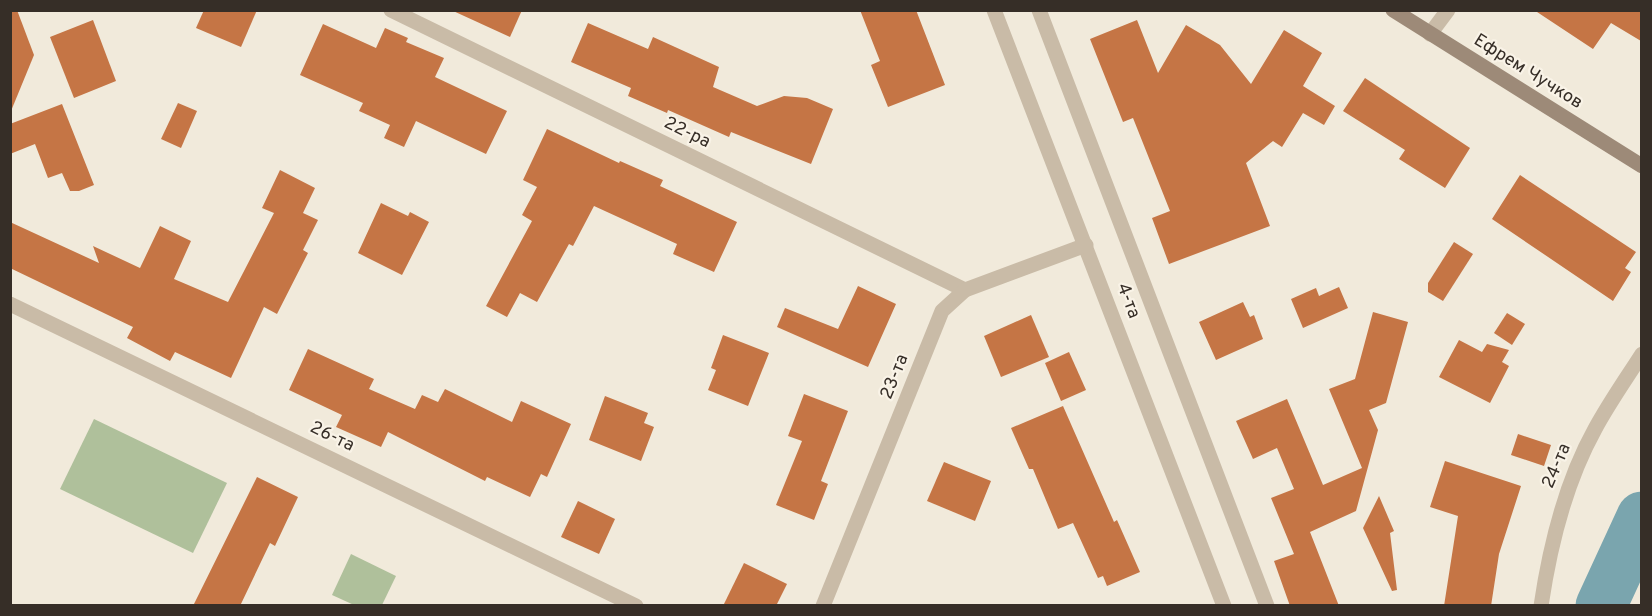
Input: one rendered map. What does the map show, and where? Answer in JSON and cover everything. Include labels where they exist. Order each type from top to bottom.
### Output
[{"type":"street","name":"22-ра","points":[[391,10],[965,290]]},
{"type":"street","name":"4-та","points":[[994,10],[1224,606]]},
{"type":"street","name":"4-та","points":[[1039,10],[1267,606]]},
{"type":"street","name":"Ефрем Чучков","points":[[1393,10],[1641,166]]},
{"type":"street","points":[[1430,34],[1448,10]]},
{"type":"street","name":"23-та","points":[[823,606],[942,311],[965,290],[1086,245]]},
{"type":"street","name":"26-та","points":[[10,304],[636,606]]},
{"type":"street","name":"24-та","points":[[1541,606],[1547,566],[1565,497],[1594,430],[1641,354]]},
{"type":"green space","points":[[94,419],[227,483],[193,553],[60,489]]},
{"type":"green space","points":[[351,554],[396,576],[382,605],[354,605],[332,595]]},
{"type":"building","points":[[10,10],[17,10],[34,55],[11,111]]},
{"type":"building","points":[[204,10],[257,10],[241,47],[196,28]]},
{"type":"building","points":[[451,10],[522,10],[510,37]]},
{"type":"building","points":[[860,10],[916,10],[945,85],[888,107],[871,65],[880,61]]},
{"type":"building","points":[[1534,10],[1641,10],[1641,41],[1611,23],[1593,49]]},
{"type":"building","points":[[93,20],[116,81],[74,98],[50,37]]},
{"type":"building","points":[[1137,20],[1158,73],[1186,25],[1220,45],[1251,84],[1284,30],[1322,53],[1303,86],[1335,106],[1324,125],[1303,113],[1282,147],[1273,141],[1246,163],[1270,226],[1169,264],[1152,218],[1170,211],[1133,118],[1123,122],[1090,39]]},
{"type":"building","points":[[588,23],[648,49],[653,37],[719,67],[713,87],[757,106],[784,96],[807,98],[833,109],[811,164],[731,132],[729,137],[668,110],[667,113],[628,96],[631,88],[571,62]]},
{"type":"building","points":[[323,24],[376,48],[385,28],[408,38],[406,42],[444,58],[435,77],[507,111],[486,154],[416,121],[404,147],[384,138],[390,125],[359,111],[363,103],[300,75]]},
{"type":"building","points":[[1365,78],[1470,148],[1445,188],[1399,159],[1405,150],[1343,111]]},
{"type":"building","points":[[178,103],[197,111],[181,148],[161,139]]},
{"type":"building","points":[[62,104],[94,185],[79,191],[70,191],[62,173],[48,178],[35,144],[10,154],[10,124]]},
{"type":"building","points":[[547,129],[619,163],[620,161],[663,180],[660,186],[737,222],[714,272],[673,254],[677,244],[594,206],[573,246],[569,244],[537,302],[520,293],[507,317],[486,306],[532,221],[522,215],[537,187],[523,180]]},
{"type":"building","points":[[280,170],[315,188],[303,213],[318,220],[303,250],[308,253],[277,314],[264,307],[231,378],[175,352],[170,361],[127,338],[133,327],[10,268],[10,222],[99,263],[93,246],[140,268],[160,226],[191,241],[174,279],[228,302],[274,213],[262,208]]},
{"type":"building","points":[[1520,175],[1636,252],[1625,268],[1631,272],[1613,301],[1492,219]]},
{"type":"building","points":[[381,203],[408,216],[410,212],[429,222],[402,275],[358,253]]},
{"type":"building","points":[[1454,242],[1473,254],[1443,301],[1428,292],[1428,283]]},
{"type":"building","points":[[858,286],[896,304],[868,367],[777,327],[785,308],[838,329]]},
{"type":"building","points":[[1339,287],[1348,308],[1303,328],[1291,299],[1316,288],[1319,296]]},
{"type":"building","points":[[1243,302],[1250,317],[1254,315],[1263,339],[1216,360],[1199,322]]},
{"type":"building","points":[[1373,312],[1408,322],[1386,403],[1369,410],[1378,430],[1356,511],[1310,532],[1339,606],[1290,606],[1274,561],[1294,554],[1271,498],[1294,489],[1277,448],[1253,459],[1236,421],[1287,399],[1323,485],[1362,468],[1329,389],[1355,379]]},
{"type":"building","points":[[1507,313],[1525,324],[1512,345],[1494,333]]},
{"type":"building","points":[[1031,315],[1049,357],[1001,377],[984,336]]},
{"type":"building","points":[[723,335],[769,353],[748,406],[708,390],[716,370],[711,368]]},
{"type":"building","points":[[1459,340],[1482,352],[1487,344],[1509,350],[1502,362],[1509,366],[1490,403],[1439,377]]},
{"type":"building","points":[[308,349],[374,379],[369,389],[415,409],[422,395],[438,402],[445,389],[512,422],[521,401],[571,424],[547,477],[541,474],[530,497],[487,477],[485,481],[388,432],[381,447],[336,427],[342,415],[289,390]]},
{"type":"building","points":[[1069,352],[1086,390],[1061,401],[1045,363]]},
{"type":"building","points":[[804,394],[848,411],[821,481],[828,484],[814,520],[776,505],[802,441],[788,436]]},
{"type":"building","points":[[605,396],[648,413],[644,423],[654,427],[641,461],[589,440]]},
{"type":"building","points":[[1063,406],[1114,522],[1117,520],[1140,572],[1107,586],[1103,576],[1098,578],[1073,523],[1058,529],[1033,469],[1029,469],[1011,428]]},
{"type":"building","points":[[1518,434],[1551,445],[1544,466],[1511,455]]},
{"type":"building","points":[[1445,461],[1521,486],[1499,554],[1491,606],[1444,606],[1458,516],[1430,507]]},
{"type":"building","points":[[944,462],[991,481],[975,521],[927,501]]},
{"type":"building","points":[[257,477],[298,497],[275,546],[270,543],[240,606],[193,606]]},
{"type":"building","points":[[1379,496],[1394,531],[1390,533],[1397,590],[1392,591],[1363,528]]},
{"type":"building","points":[[578,501],[615,519],[599,554],[561,537]]},
{"type":"building","points":[[744,563],[787,584],[776,606],[723,606]]},
{"type":"waterway","points":[[1601,606],[1642,517]]}]
